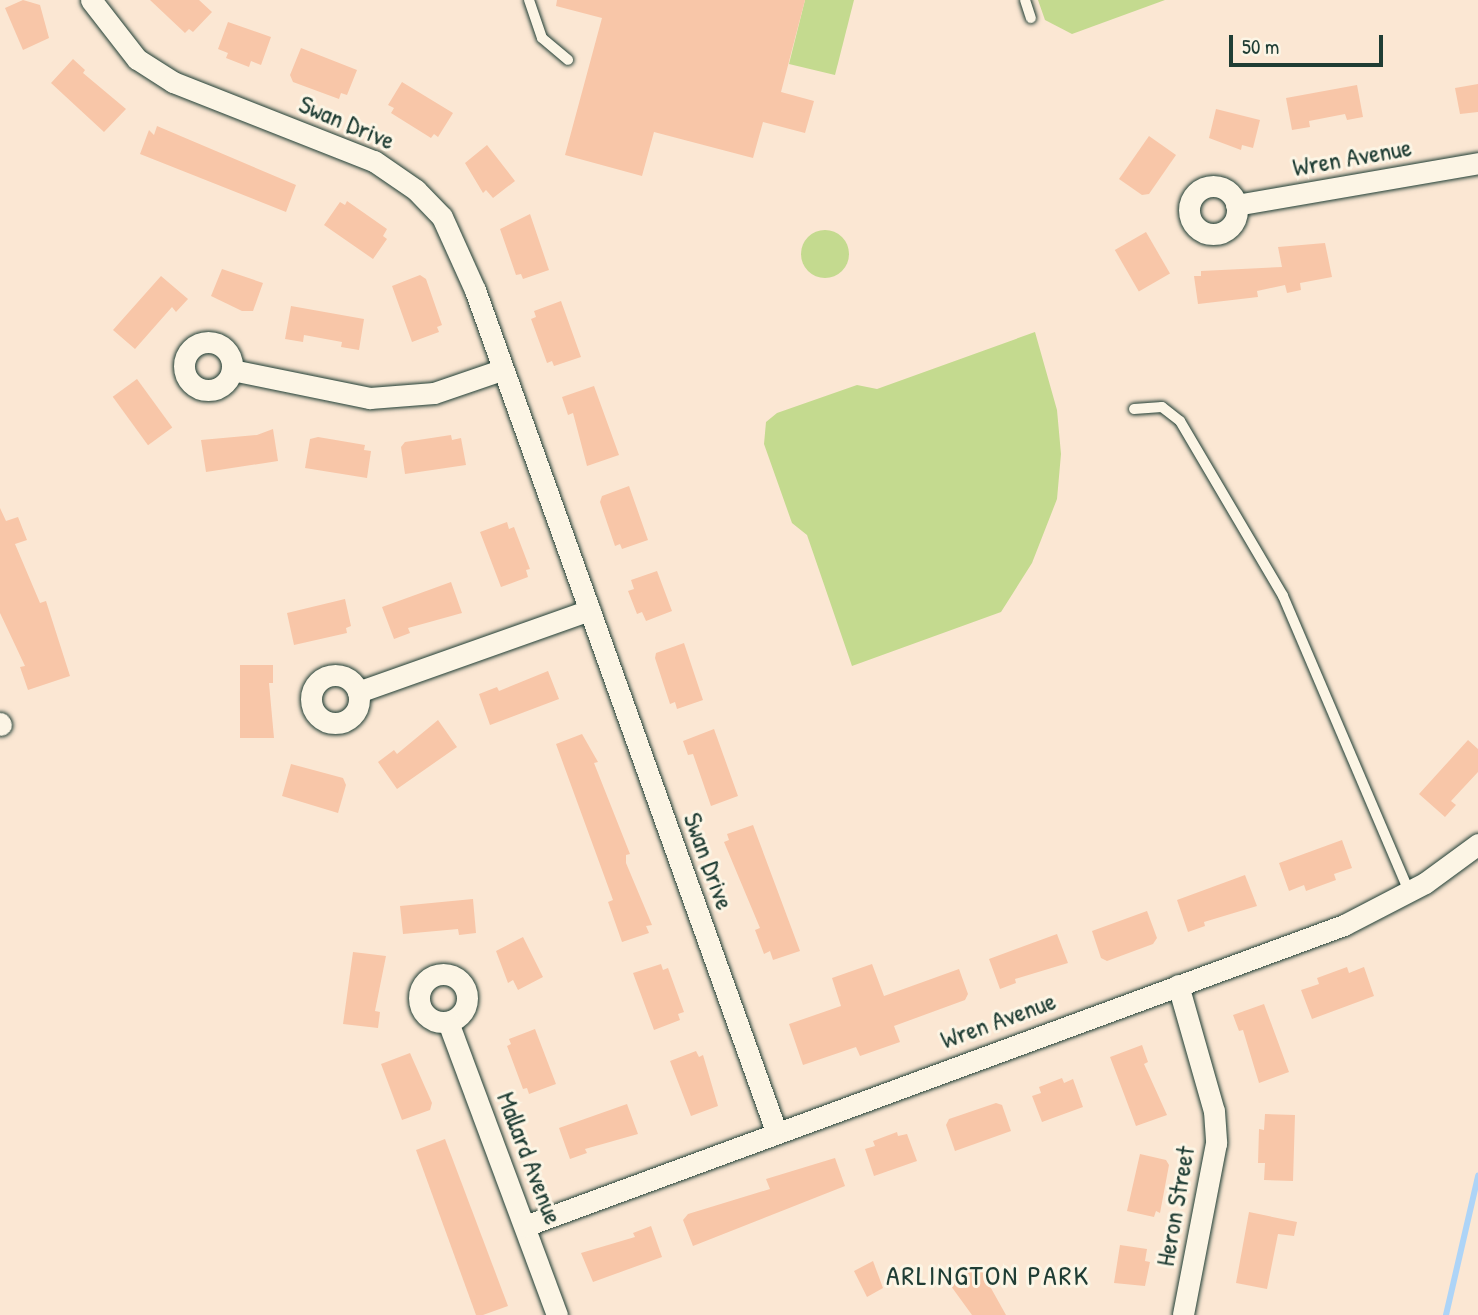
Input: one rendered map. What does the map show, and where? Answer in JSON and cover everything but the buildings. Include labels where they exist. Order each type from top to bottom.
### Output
[{"type":"street","name":"Swan Drive","points":[[91,0],[137,59],[173,82],[355,152],[416,190],[442,217],[458,246],[776,1131]]},
{"type":"street","name":"Wren Avenue","points":[[1236,205],[1478,163]]},
{"type":"street","points":[[232,370],[370,398],[434,393],[501,370]]},
{"type":"street","points":[[358,692],[590,610]]},
{"type":"street","name":"Wren Avenue","points":[[526,1226],[776,1131],[1344,925],[1409,892],[1478,844]]},
{"type":"street","name":"Heron Street","points":[[1178,985],[1214,1111],[1216,1143],[1183,1315]]},
{"type":"street","name":"Mallard Avenue","points":[[448,1022],[557,1315]]},
{"type":"lane","points":[[528,0],[542,38],[568,60]]},
{"type":"lane","points":[[1026,0],[1031,18]]},
{"type":"lane","points":[[1134,409],[1162,407],[1180,421],[1283,596],[1409,892]]},
{"type":"green space","points":[[805,0],[854,0],[835,75],[789,64]]},
{"type":"green space","points":[[1038,0],[1165,0],[1072,34],[1045,20]]},
{"type":"green space","points":[[825,230],[842,237],[849,254],[842,271],[825,278],[808,271],[801,254],[808,237]]},
{"type":"green space","points":[[1035,332],[1057,410],[1061,454],[1057,499],[1032,563],[1001,612],[852,666],[807,535],[792,523],[764,444],[766,422],[777,413],[857,385],[877,389]]},
{"type":"waterway","points":[[1446,1315],[1478,1176]]},
{"type":"district","name":"ARLINGTON PARK","points":[[988,1275]]}]
